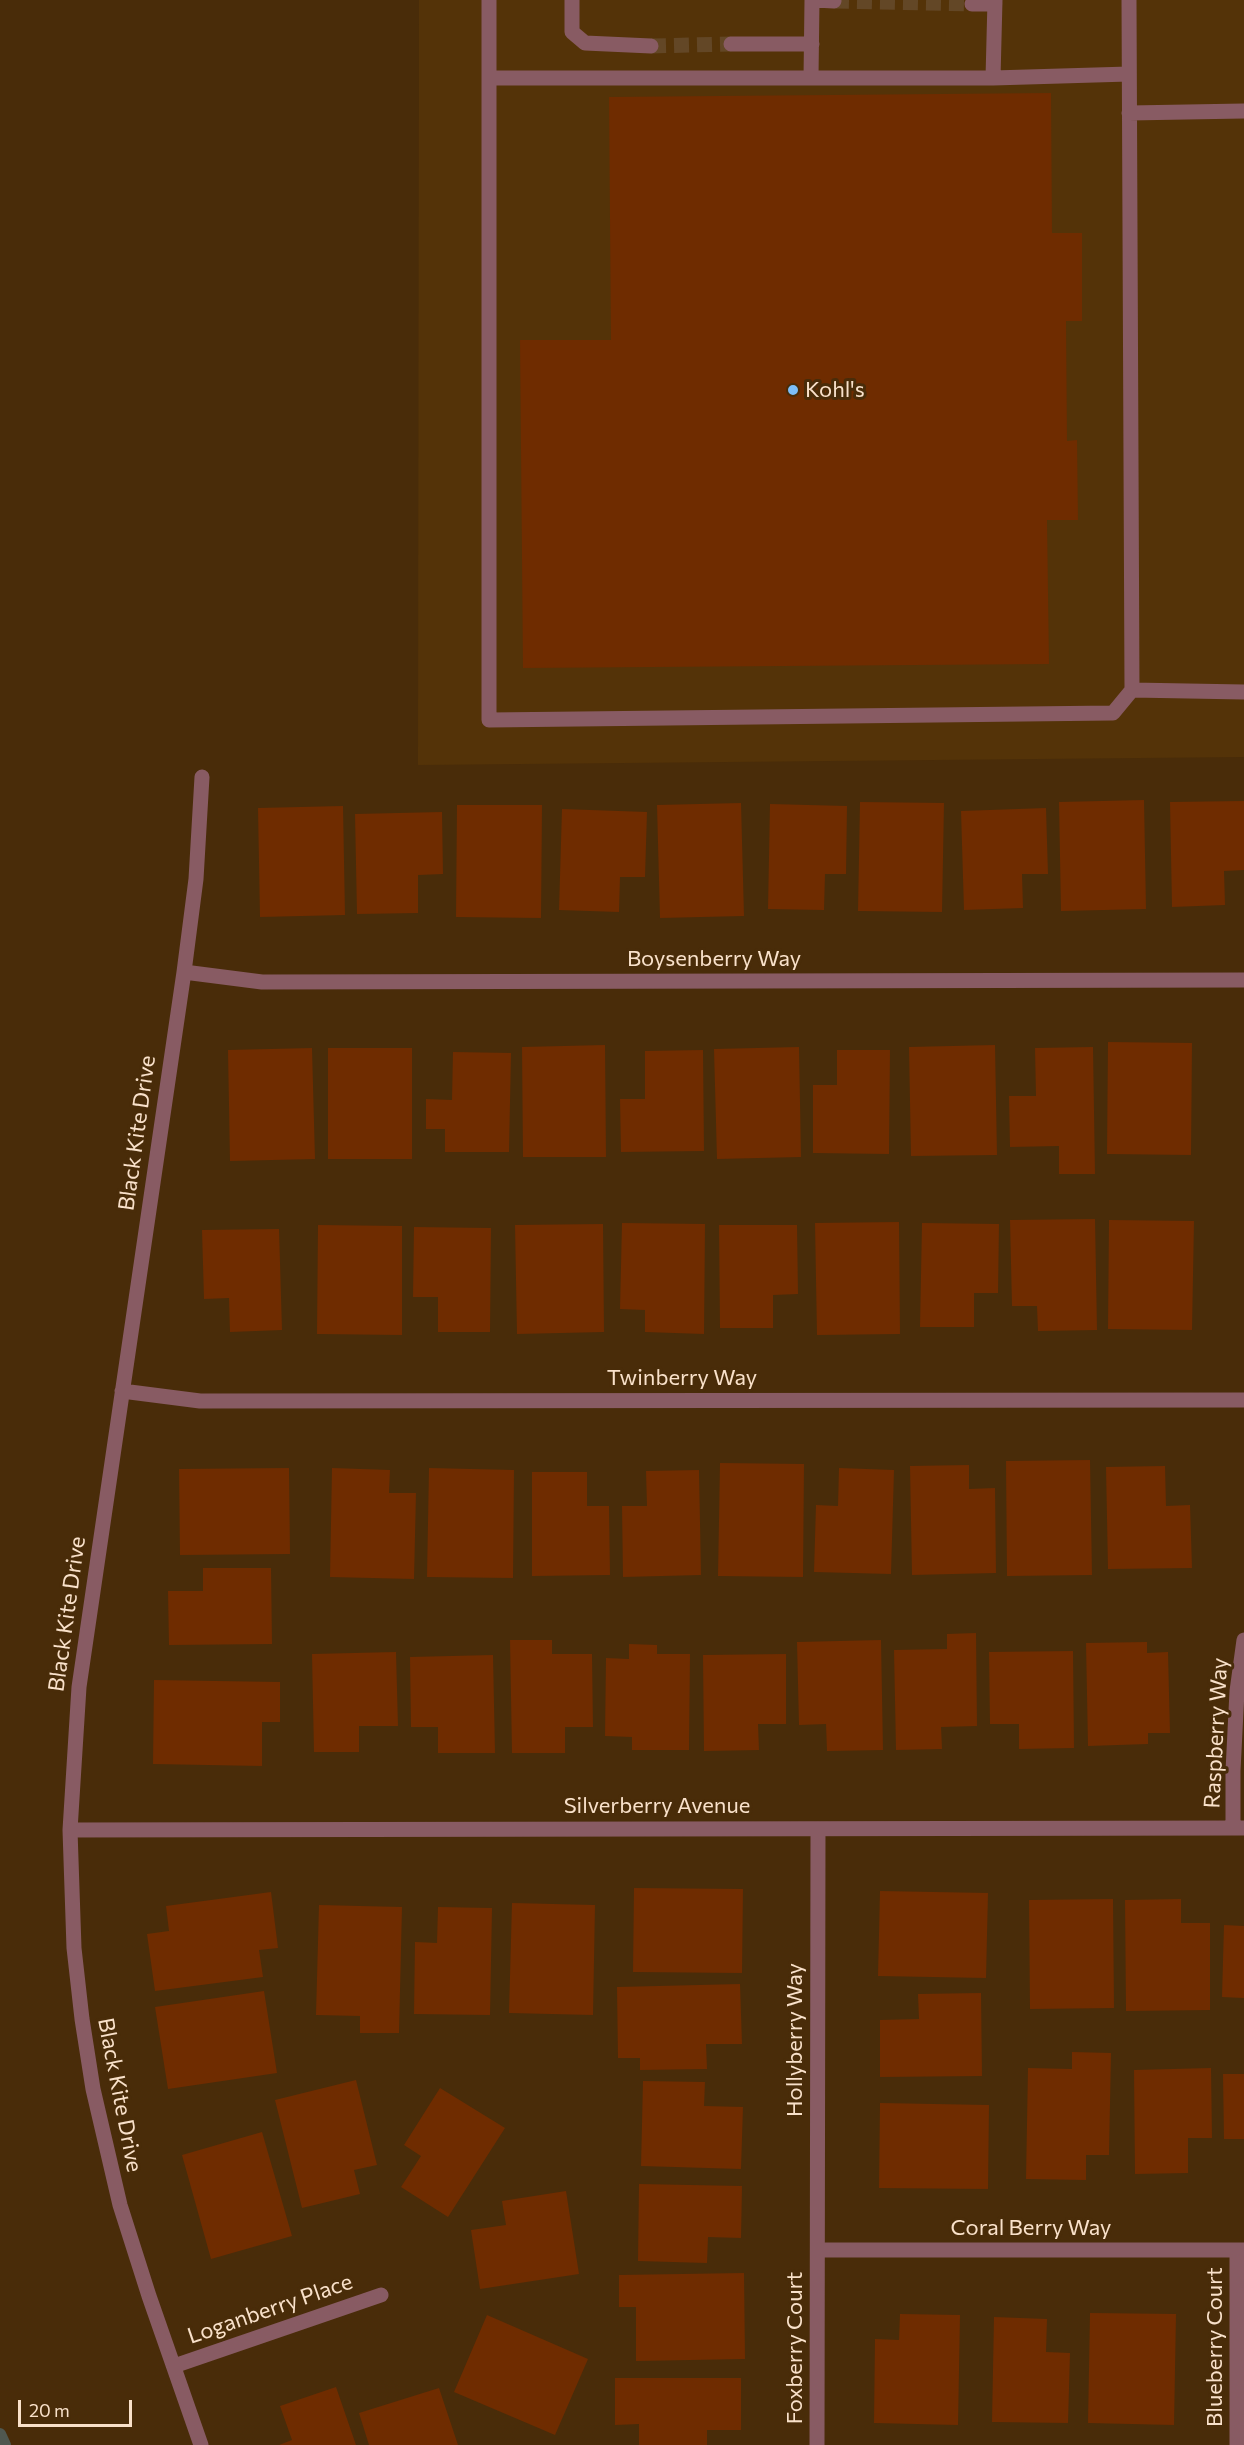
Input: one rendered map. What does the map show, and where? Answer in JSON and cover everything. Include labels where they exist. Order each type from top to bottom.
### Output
[{"type":"street","points":[[489,0],[489,720],[1113,712],[1132,690],[1129,0]]},
{"type":"street","points":[[572,0],[572,32],[585,43],[651,46]]},
{"type":"street","points":[[811,78],[814,0],[834,1]]},
{"type":"street","points":[[972,4],[995,2],[993,78]]},
{"type":"street","points":[[731,44],[812,44]]},
{"type":"street","points":[[489,78],[993,78],[1129,74]]},
{"type":"street","points":[[1129,112],[1244,111]]},
{"type":"street","points":[[1132,690],[1244,692]]},
{"type":"street","name":"Black Kite Drive","points":[[201,2445],[120,2205],[93,2090],[74,1948],[70,1830],[79,1687],[184,972],[196,879],[202,777]]},
{"type":"street","name":"Boysenberry Way","points":[[184,972],[262,982],[1244,980]]},
{"type":"street","name":"Twinberry Way","points":[[122,1391],[200,1401],[1244,1400]]},
{"type":"street","name":"Raspberry Way","points":[[1239,1828],[1233,1771],[1237,1690],[1244,1640]]},
{"type":"street","name":"Silverberry Avenue","points":[[70,1830],[1239,1828]]},
{"type":"street","name":"Hollyberry Way","points":[[818,1829],[818,2250]]},
{"type":"street","name":"Coral Berry Way","points":[[818,2250],[1241,2250]]},
{"type":"street","name":"Foxberry Court","points":[[817,2445],[818,2250]]},
{"type":"street","name":"Blueberry Court","points":[[1237,2445],[1241,2250]]},
{"type":"street","name":"Loganberry Place","points":[[174,2366],[381,2295]]},
{"type":"shaded area","points":[[419,0],[1244,0],[1244,757],[418,765]]},
{"type":"building","name":"Kohl's","points":[[1051,93],[1052,233],[1082,233],[1082,321],[1066,321],[1067,441],[1077,440],[1078,520],[1047,520],[1049,664],[523,668],[520,340],[611,340],[609,97]]},
{"type":"building","points":[[1144,800],[1146,909],[1061,911],[1059,802]]},
{"type":"building","points":[[1244,801],[1244,870],[1224,871],[1225,905],[1172,907],[1170,802]]},
{"type":"building","points":[[860,802],[944,803],[942,912],[858,911]]},
{"type":"building","points":[[741,803],[744,916],[660,918],[657,805]]},
{"type":"building","points":[[770,804],[847,806],[846,874],[825,874],[824,910],[768,909]]},
{"type":"building","points":[[457,805],[542,805],[541,918],[456,917]]},
{"type":"building","points":[[343,806],[345,915],[260,917],[258,808]]},
{"type":"building","points":[[1046,808],[1048,874],[1022,874],[1023,908],[964,910],[961,811]]},
{"type":"building","points":[[562,809],[647,812],[645,877],[620,877],[619,912],[559,910]]},
{"type":"building","points":[[442,812],[443,874],[418,875],[418,913],[357,914],[355,814]]},
{"type":"building","points":[[1108,1042],[1192,1043],[1191,1155],[1107,1154]]},
{"type":"building","points":[[605,1045],[606,1157],[523,1157],[522,1047]]},
{"type":"building","points":[[995,1045],[997,1155],[911,1156],[909,1047]]},
{"type":"building","points":[[799,1047],[801,1157],[717,1159],[714,1049]]},
{"type":"building","points":[[1093,1047],[1095,1174],[1059,1174],[1059,1146],[1010,1147],[1009,1096],[1036,1096],[1035,1048]]},
{"type":"building","points":[[312,1048],[315,1159],[230,1161],[228,1050]]},
{"type":"building","points":[[328,1048],[412,1048],[412,1159],[328,1159]]},
{"type":"building","points":[[703,1050],[704,1151],[621,1152],[620,1099],[645,1099],[645,1051]]},
{"type":"building","points":[[837,1050],[890,1050],[889,1154],[813,1153],[813,1085],[837,1085]]},
{"type":"building","points":[[453,1052],[511,1053],[509,1152],[445,1152],[445,1129],[426,1129],[426,1099],[452,1100]]},
{"type":"building","points":[[1095,1219],[1097,1330],[1038,1331],[1037,1306],[1012,1306],[1010,1220]]},
{"type":"building","points":[[1109,1220],[1194,1221],[1192,1330],[1108,1329]]},
{"type":"building","points":[[899,1222],[900,1334],[817,1335],[815,1223]]},
{"type":"building","points":[[622,1223],[705,1224],[704,1334],[645,1332],[645,1310],[620,1309]]},
{"type":"building","points":[[922,1223],[999,1224],[998,1293],[974,1293],[974,1327],[920,1327]]},
{"type":"building","points":[[603,1224],[604,1332],[517,1334],[515,1225]]},
{"type":"building","points":[[318,1225],[402,1226],[402,1335],[317,1334]]},
{"type":"building","points":[[719,1225],[797,1225],[798,1294],[773,1295],[773,1328],[720,1328]]},
{"type":"building","points":[[414,1227],[491,1228],[490,1332],[438,1332],[438,1297],[413,1297]]},
{"type":"building","points":[[279,1229],[282,1330],[230,1332],[229,1298],[204,1299],[202,1230]]},
{"type":"building","points":[[1090,1460],[1092,1575],[1007,1576],[1006,1461]]},
{"type":"building","points":[[720,1463],[804,1464],[803,1577],[718,1576]]},
{"type":"building","points":[[969,1465],[969,1489],[995,1488],[996,1573],[912,1575],[910,1466]]},
{"type":"building","points":[[1165,1466],[1166,1506],[1190,1505],[1192,1568],[1108,1569],[1106,1467]]},
{"type":"building","points":[[289,1468],[290,1554],[180,1555],[179,1469]]},
{"type":"building","points":[[332,1468],[390,1470],[389,1493],[416,1493],[414,1579],[330,1577]]},
{"type":"building","points":[[429,1468],[514,1470],[513,1578],[427,1577]]},
{"type":"building","points":[[839,1468],[894,1470],[891,1574],[814,1572],[816,1505],[838,1506]]},
{"type":"building","points":[[699,1470],[701,1575],[623,1577],[622,1506],[647,1506],[646,1471]]},
{"type":"building","points":[[532,1472],[587,1472],[587,1506],[609,1506],[610,1575],[532,1576]]},
{"type":"building","points":[[203,1568],[271,1568],[272,1644],[169,1645],[168,1591],[203,1591]]},
{"type":"building","points":[[976,1633],[977,1726],[941,1727],[942,1749],[896,1750],[894,1650],[947,1649],[947,1634]]},
{"type":"building","points":[[510,1640],[552,1640],[552,1654],[592,1654],[593,1727],[565,1727],[565,1753],[512,1753]]},
{"type":"building","points":[[881,1640],[883,1750],[827,1751],[826,1724],[799,1725],[797,1642]]},
{"type":"building","points":[[1147,1642],[1147,1653],[1168,1652],[1170,1733],[1148,1733],[1148,1744],[1088,1746],[1086,1643]]},
{"type":"building","points":[[629,1644],[657,1645],[657,1654],[690,1654],[689,1750],[632,1750],[632,1737],[605,1736],[606,1658],[629,1659]]},
{"type":"building","points":[[1073,1651],[1074,1748],[1019,1749],[1019,1724],[990,1724],[989,1652]]},
{"type":"building","points":[[396,1652],[398,1726],[359,1726],[359,1752],[314,1752],[312,1654]]},
{"type":"building","points":[[786,1654],[786,1724],[758,1724],[759,1750],[704,1751],[703,1655]]},
{"type":"building","points":[[493,1655],[495,1753],[438,1753],[438,1727],[411,1727],[410,1657]]},
{"type":"building","points":[[154,1680],[280,1682],[280,1722],[262,1722],[262,1766],[153,1764]]},
{"type":"building","points":[[634,1888],[743,1889],[742,1973],[633,1972]]},
{"type":"building","points":[[880,1891],[988,1893],[986,1978],[878,1976]]},
{"type":"building","points":[[271,1892],[278,1948],[259,1950],[263,1977],[155,1991],[147,1934],[169,1931],[166,1906]]},
{"type":"building","points":[[1113,1899],[1114,2008],[1030,2009],[1029,1900]]},
{"type":"building","points":[[1181,1899],[1181,1923],[1210,1923],[1210,2010],[1126,2011],[1125,1900]]},
{"type":"building","points":[[512,1903],[595,1905],[593,2015],[509,2013]]},
{"type":"building","points":[[319,1905],[402,1907],[399,2033],[360,2033],[360,2016],[316,2015]]},
{"type":"building","points":[[438,1907],[492,1908],[490,2015],[414,2014],[415,1942],[437,1943]]},
{"type":"building","points":[[1224,1925],[1244,1926],[1244,1998],[1222,1997]]},
{"type":"building","points":[[740,1984],[742,2044],[706,2044],[707,2069],[640,2070],[640,2058],[618,2058],[617,1987]]},
{"type":"building","points":[[264,1991],[277,2073],[168,2089],[155,2007]]},
{"type":"building","points":[[981,1993],[982,2076],[880,2077],[880,2020],[919,2019],[918,1994]]},
{"type":"building","points":[[1072,2052],[1111,2053],[1109,2155],[1086,2155],[1086,2180],[1026,2179],[1028,2068],[1072,2069]]},
{"type":"building","points":[[1211,2068],[1212,2138],[1188,2138],[1188,2173],[1135,2174],[1134,2070]]},
{"type":"building","points":[[1223,2074],[1244,2074],[1244,2139],[1224,2139]]},
{"type":"building","points":[[356,2080],[377,2165],[354,2170],[360,2194],[302,2208],[275,2100]]},
{"type":"building","points":[[643,2081],[705,2082],[704,2106],[743,2107],[741,2169],[641,2166]]},
{"type":"building","points":[[440,2088],[505,2128],[448,2217],[401,2187],[421,2156],[404,2145]]},
{"type":"building","points":[[880,2103],[989,2105],[988,2189],[879,2188]]},
{"type":"building","points":[[262,2132],[292,2236],[211,2259],[182,2155]]},
{"type":"building","points":[[639,2184],[742,2186],[741,2238],[708,2237],[707,2263],[638,2261]]},
{"type":"building","points":[[566,2191],[579,2274],[480,2289],[471,2230],[506,2225],[502,2201]]},
{"type":"building","points":[[744,2273],[745,2359],[636,2361],[636,2307],[619,2307],[619,2275]]},
{"type":"building","points":[[1090,2313],[1176,2314],[1174,2425],[1088,2423]]},
{"type":"building","points":[[900,2314],[960,2315],[958,2425],[874,2423],[875,2339],[899,2340]]},
{"type":"building","points":[[487,2315],[588,2359],[555,2435],[454,2392]]},
{"type":"building","points":[[994,2317],[1047,2319],[1046,2352],[1070,2353],[1068,2423],[992,2422]]},
{"type":"building","points":[[615,2378],[741,2378],[741,2430],[707,2430],[707,2445],[639,2445],[639,2424],[615,2425]]},
{"type":"building","points":[[336,2387],[356,2445],[279,2445],[292,2440],[280,2406]]},
{"type":"building","points":[[439,2388],[458,2445],[369,2445],[359,2413]]},
{"type":"waterway","points":[[0,2434],[5,2445]]},
{"type":"tunnel","points":[[834,1],[972,4]]},
{"type":"tunnel","points":[[651,46],[731,44]]},
{"type":"place","name":"Kohl's","points":[[793,390]]}]
